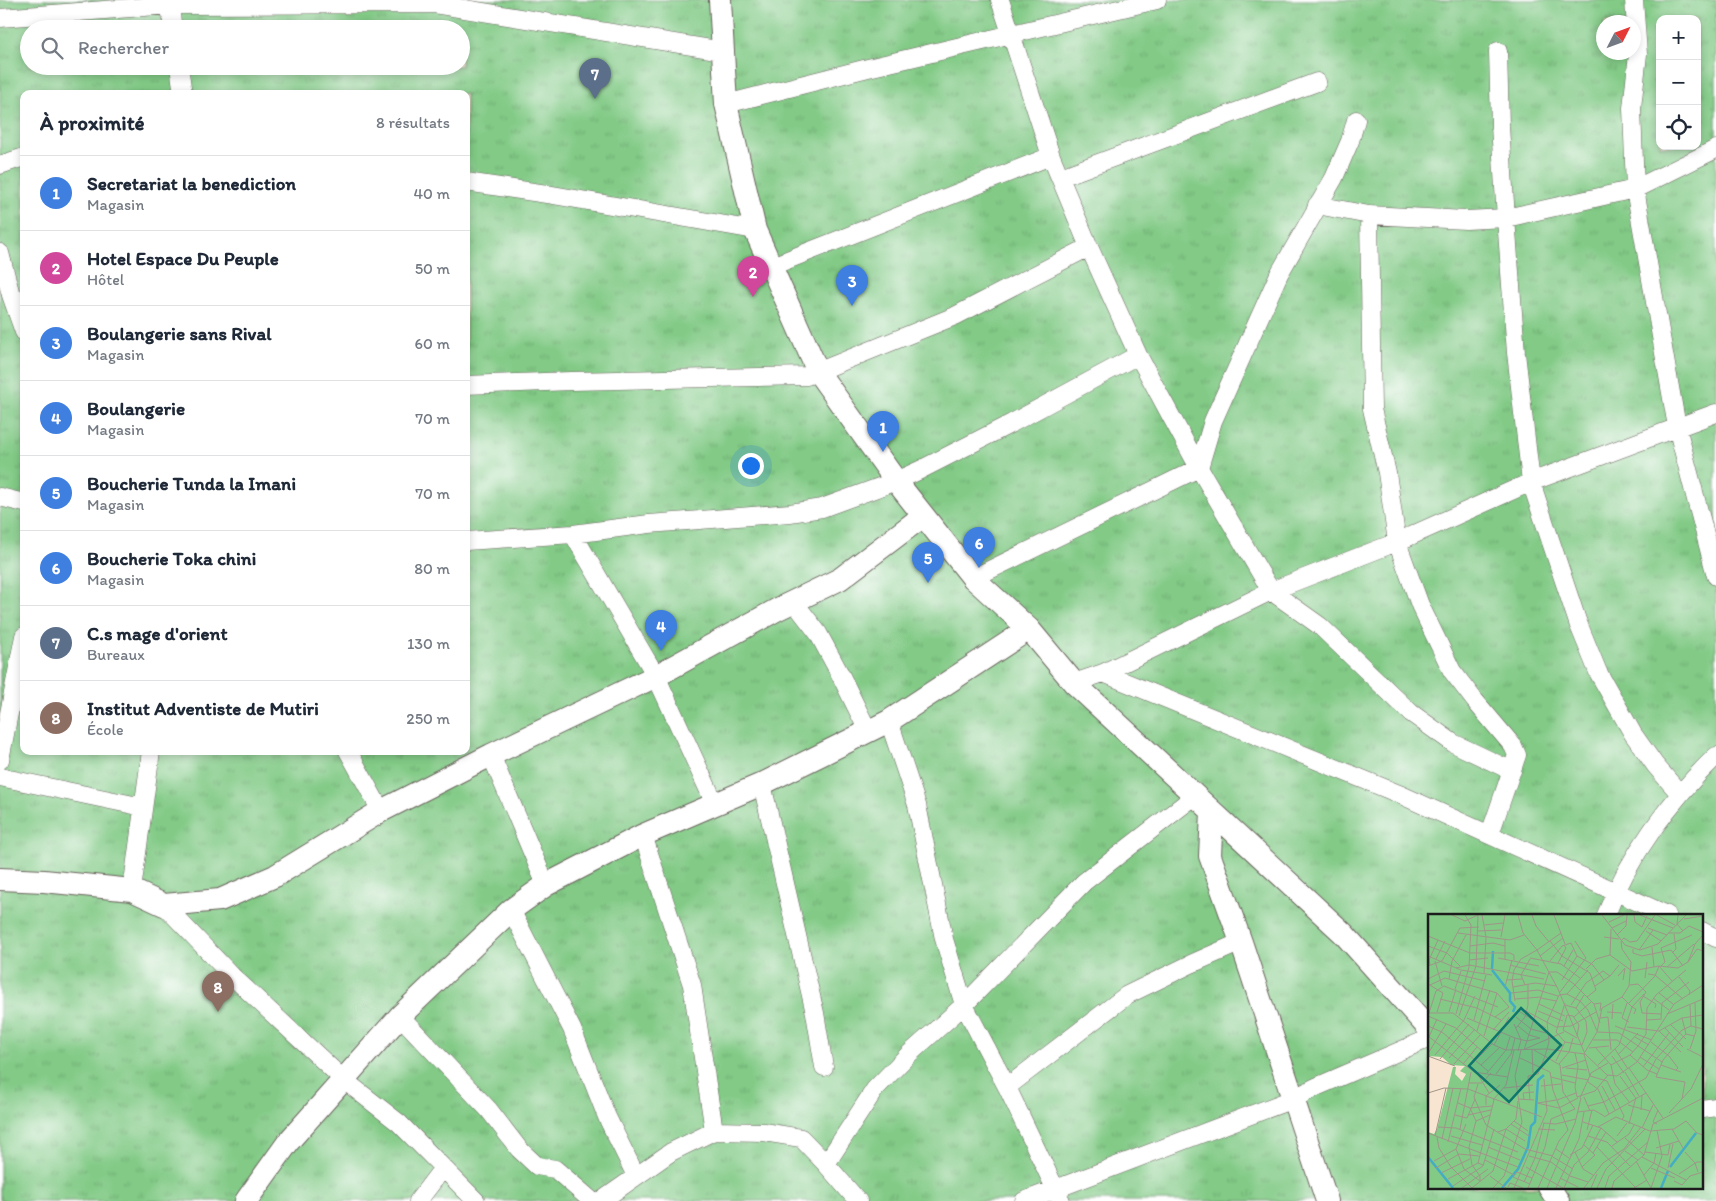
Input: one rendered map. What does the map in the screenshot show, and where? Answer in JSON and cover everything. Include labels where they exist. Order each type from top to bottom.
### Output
[{"type":"street","points":[[720,0],[726,104],[755,230],[818,372],[896,481],[973,578],[1029,629],[1074,683],[1343,933],[1428,1028]]},
{"type":"street","points":[[1000,0],[1051,156],[1089,247],[1138,354],[1199,468],[1271,591],[1320,626],[1412,713],[1452,743],[1512,772]]},
{"type":"street","points":[[726,104],[868,68],[1157,0]]},
{"type":"street","points":[[1634,0],[1638,54],[1632,108],[1635,188],[1678,427],[1716,576]]},
{"type":"street","points":[[0,18],[169,2],[434,2],[723,50]]},
{"type":"street","points":[[169,2],[172,20]]},
{"type":"street","points":[[1498,52],[1500,126],[1516,353],[1530,482],[1578,623],[1598,672],[1633,734],[1655,765],[1680,794]]},
{"type":"street","points":[[180,75],[182,90]]},
{"type":"street","points":[[1061,177],[1317,82]]},
{"type":"street","points":[[973,578],[1199,468],[1216,412],[1279,274],[1334,178],[1350,141],[1356,120]]},
{"type":"street","points":[[1317,205],[1369,215],[1466,220],[1506,218],[1635,188],[1716,149]]},
{"type":"street","points":[[772,266],[1051,156]]},
{"type":"street","points":[[0,165],[20,158]]},
{"type":"street","points":[[470,183],[755,230]]},
{"type":"street","points":[[1369,215],[1372,409],[1387,473],[1397,542],[1420,605],[1452,671],[1513,746],[1517,755],[1490,834]]},
{"type":"street","points":[[470,386],[571,381],[806,376],[955,316],[1089,247]]},
{"type":"street","points":[[0,252],[18,298]]},
{"type":"street","points":[[470,541],[573,534],[649,524],[822,508],[896,481],[1012,423],[1138,354]]},
{"type":"street","points":[[1074,683],[1103,673],[1271,591],[1397,542],[1530,482],[1716,413]]},
{"type":"street","points":[[0,497],[20,502]]},
{"type":"street","points":[[164,905],[220,900],[276,876],[381,811],[491,755],[656,676],[840,579],[924,516]]},
{"type":"street","points":[[573,534],[656,676],[714,804]]},
{"type":"street","points":[[794,602],[818,633],[868,731]]},
{"type":"street","points":[[246,1201],[289,1141],[400,1016],[511,910],[546,885],[643,835],[762,784],[889,721],[1029,629]]},
{"type":"street","points":[[0,760],[20,657]]},
{"type":"street","points":[[1103,673],[1399,794],[1665,914]]},
{"type":"street","points":[[889,721],[917,805],[944,939],[964,1005],[1007,1087],[1058,1195]]},
{"type":"street","points":[[132,890],[150,755]]},
{"type":"street","points":[[350,755],[381,811]]},
{"type":"street","points":[[491,755],[546,885]]},
{"type":"street","points":[[1606,914],[1615,891],[1651,832],[1680,794],[1716,756]]},
{"type":"street","points":[[0,778],[142,807]]},
{"type":"street","points":[[762,784],[815,1013],[824,1068]]},
{"type":"street","points":[[826,1164],[874,1088],[964,1005],[1084,882],[1196,795]]},
{"type":"street","points":[[1212,812],[1210,856],[1294,1099],[1326,1201]]},
{"type":"street","points":[[643,835],[692,985],[714,1131]]},
{"type":"street","points":[[0,879],[44,881],[132,890],[164,905],[232,976],[344,1080],[399,1123],[476,1201]]},
{"type":"street","points":[[511,910],[572,1029],[607,1117],[636,1176]]},
{"type":"street","points":[[1704,932],[1716,938]]},
{"type":"street","points":[[1007,1087],[1127,995],[1241,942]]},
{"type":"street","points":[[400,1016],[489,1110],[519,1149],[537,1166],[555,1169],[592,1201]]},
{"type":"street","points":[[1024,1201],[1058,1195],[1294,1099],[1316,1087],[1428,1039]]},
{"type":"street","points":[[601,1201],[671,1152],[714,1131],[764,1132],[801,1138],[858,1201]]},
{"type":"street","points":[[418,1201],[443,1168]]},
{"type":"street","points":[[1549,1188],[1558,1201]]},
{"type":"green space","points":[[0,0],[1716,0],[1716,1201],[0,1201]]},
{"type":"place","name":"C.s mage d'orient","points":[[595,99]]},
{"type":"place","name":"Hotel Espace Du Peuple","points":[[753,297]]},
{"type":"place","name":"Boulangerie sans Rival","points":[[852,306]]},
{"type":"place","name":"Secretariat la benediction","points":[[883,452]]},
{"type":"place","name":"Boucherie Toka chini","points":[[979,568]]},
{"type":"place","name":"Boucherie Tunda la Imani","points":[[928,583]]},
{"type":"place","name":"Boulangerie","points":[[661,651]]},
{"type":"place","name":"Institut Adventiste de Mutiri","points":[[218,1012]]}]
